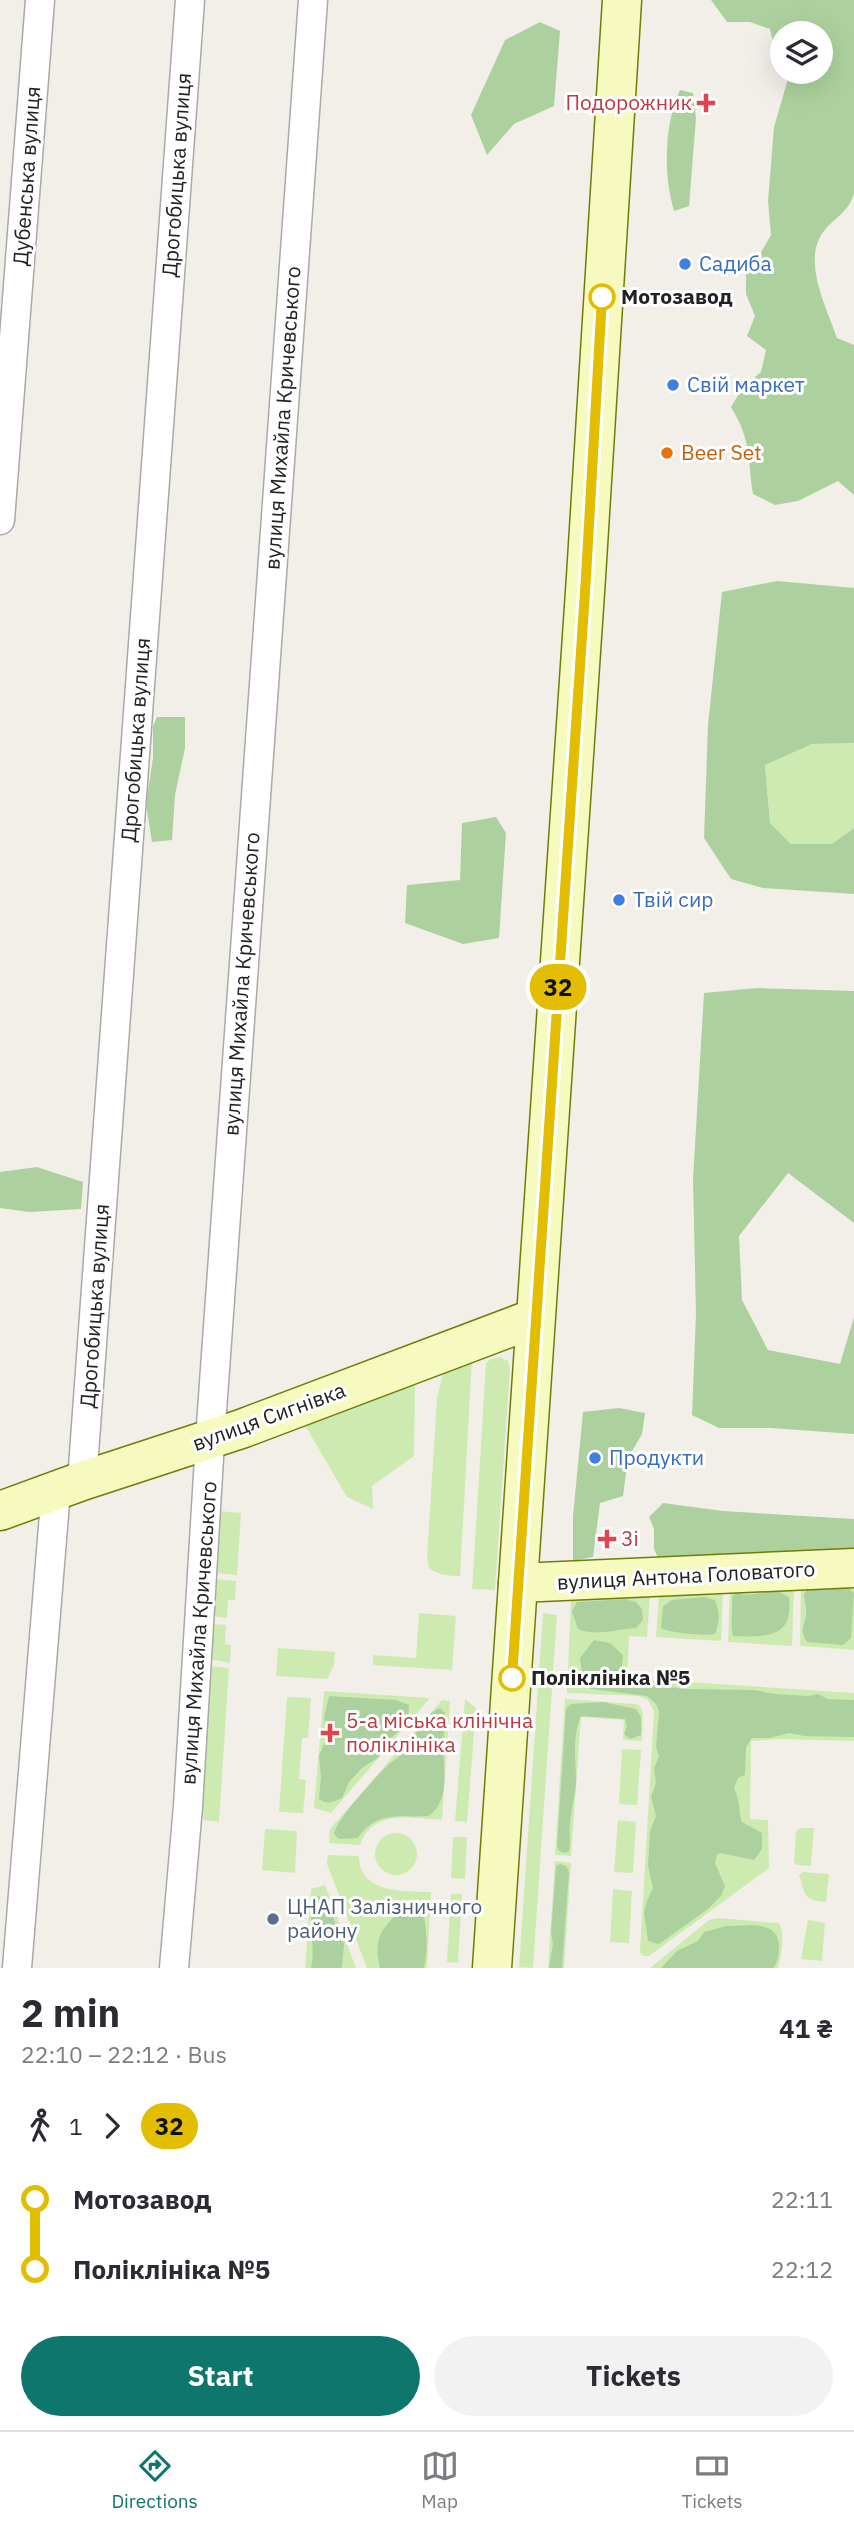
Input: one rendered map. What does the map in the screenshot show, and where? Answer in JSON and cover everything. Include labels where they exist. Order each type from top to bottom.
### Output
[{"type":"main road","points":[[492,1968],[622,0]]},
{"type":"main road","name":"вулиця Сигнівка","points":[[0,1511],[69,1485],[211,1440],[535,1318]]},
{"type":"main road","name":"вулиця Антона Головатого","points":[[518,1583],[854,1568]]},
{"type":"street","name":"Дубенська вулиця","points":[[0,520],[40,0]]},
{"type":"street","name":"Дрогобицька вулиця","points":[[16,1968],[69,1485],[190,0]]},
{"type":"street","name":"вулиця Михайла Кричевського","points":[[174,1968],[188,1806],[211,1440],[313,0]]},
{"type":"green space","points":[[711,0],[854,0],[854,193],[845,210],[824,231],[815,256],[815,270],[822,299],[837,338],[854,345],[854,495],[838,481],[798,501],[775,505],[753,494],[746,440],[731,407],[743,387],[761,372],[766,350],[747,336],[755,316],[746,294],[746,272],[771,235],[768,201],[774,127],[787,84],[833,84],[833,21],[770,21],[770,29],[750,22],[727,22]]},
{"type":"green space","points":[[540,22],[560,31],[554,106],[514,124],[487,155],[471,115],[505,40]]},
{"type":"green space","points":[[680,90],[693,93],[696,118],[689,206],[674,211],[668,181],[667,150],[671,118]]},
{"type":"green space","points":[[777,581],[854,588],[854,743],[812,744],[765,765],[770,823],[791,844],[832,844],[854,828],[854,894],[763,888],[731,879],[704,838],[708,725],[722,592]]},
{"type":"green space","points":[[157,717],[185,717],[185,748],[175,795],[172,840],[152,842],[146,804],[153,758],[153,726]]},
{"type":"green space","points":[[854,743],[854,828],[832,844],[791,844],[770,823],[765,764],[812,744]]},
{"type":"green space","points":[[496,817],[506,833],[499,938],[463,944],[405,923],[407,885],[460,880],[462,823]]},
{"type":"green space","points":[[757,988],[854,991],[854,1223],[788,1173],[739,1236],[742,1300],[768,1350],[840,1364],[854,1317],[854,1434],[771,1428],[719,1428],[692,1415],[696,1314],[693,1179],[704,993]]},
{"type":"green space","points":[[37,1167],[83,1182],[81,1209],[29,1212],[0,1208],[0,1172]]},
{"type":"green space","points":[[500,1357],[508,1361],[510,1368],[495,1590],[472,1589],[486,1363]]},
{"type":"green space","points":[[472,1358],[460,1576],[452,1576],[429,1568],[427,1557],[437,1398],[444,1370]]},
{"type":"green space","points":[[415,1384],[414,1456],[372,1486],[373,1509],[347,1497],[300,1417]]},
{"type":"green space","points":[[619,1408],[645,1413],[642,1434],[628,1458],[623,1496],[600,1503],[593,1557],[573,1561],[573,1516],[583,1412]]},
{"type":"green space","points":[[663,1503],[723,1511],[854,1519],[854,1557],[662,1566],[654,1549],[654,1529],[649,1517]]},
{"type":"green space","points":[[219,1511],[241,1513],[237,1575],[214,1573]]},
{"type":"green space","points":[[214,1579],[236,1581],[235,1600],[228,1600],[227,1618],[211,1616]]},
{"type":"green space","points":[[854,1582],[854,1650],[800,1646],[801,1585]]},
{"type":"green space","points":[[794,1585],[792,1646],[728,1642],[730,1589]]},
{"type":"green space","points":[[723,1589],[721,1641],[656,1637],[659,1593]]},
{"type":"green space","points":[[808,1589],[850,1589],[854,1593],[851,1638],[843,1645],[807,1642],[803,1630],[806,1617],[804,1594]]},
{"type":"green space","points":[[778,1591],[789,1597],[787,1621],[782,1628],[767,1635],[733,1636],[732,1597],[736,1593],[746,1595]]},
{"type":"green space","points":[[650,1594],[647,1637],[629,1636],[627,1678],[854,1693],[854,1741],[751,1741],[750,1819],[768,1820],[769,1868],[649,1956],[643,1956],[640,1952],[654,1711],[648,1700],[639,1696],[567,1693],[571,1599]]},
{"type":"green space","points":[[705,1597],[715,1600],[718,1609],[719,1621],[715,1634],[687,1634],[661,1628],[663,1606],[672,1600]]},
{"type":"green space","points":[[625,1599],[636,1602],[642,1609],[643,1620],[636,1628],[599,1632],[578,1629],[572,1611],[577,1602]]},
{"type":"green space","points":[[419,1613],[456,1616],[452,1670],[373,1665],[373,1655],[416,1658]]},
{"type":"green space","points":[[543,1613],[557,1615],[533,1968],[519,1967]]},
{"type":"green space","points":[[213,1624],[226,1625],[225,1644],[231,1645],[230,1663],[210,1659]]},
{"type":"green space","points":[[594,1640],[610,1643],[623,1655],[621,1678],[637,1683],[684,1689],[755,1690],[808,1696],[818,1694],[828,1699],[854,1700],[854,1737],[789,1733],[770,1738],[752,1738],[746,1747],[745,1775],[738,1778],[734,1788],[742,1822],[762,1833],[762,1849],[754,1860],[720,1853],[717,1855],[715,1863],[725,1886],[721,1896],[708,1909],[659,1944],[648,1941],[644,1912],[653,1888],[648,1866],[650,1831],[656,1816],[651,1797],[656,1783],[654,1769],[659,1756],[656,1747],[659,1712],[656,1704],[647,1696],[591,1689],[583,1681],[580,1658]]},
{"type":"green space","points":[[278,1648],[335,1652],[334,1665],[327,1679],[276,1676]]},
{"type":"green space","points":[[210,1666],[229,1668],[219,1822],[204,1820],[198,1804]]},
{"type":"green space","points":[[324,1691],[430,1698],[331,1813],[314,1808]]},
{"type":"green space","points":[[329,1696],[396,1700],[409,1705],[408,1719],[403,1727],[388,1741],[379,1757],[362,1768],[349,1782],[342,1798],[333,1802],[319,1799],[319,1756],[326,1739],[324,1717]]},
{"type":"green space","points":[[287,1697],[311,1698],[308,1738],[302,1738],[299,1779],[306,1780],[303,1813],[279,1812]]},
{"type":"green space","points":[[465,1699],[476,1708],[467,1822],[455,1821]]},
{"type":"green space","points":[[565,1699],[634,1704],[639,1705],[643,1713],[642,1741],[623,1740],[624,1720],[581,1717],[571,1856],[555,1855]]},
{"type":"green space","points":[[442,1700],[450,1701],[442,1820],[394,1818],[374,1826],[360,1845],[329,1843],[330,1829]]},
{"type":"green space","points":[[603,1702],[636,1709],[641,1717],[641,1735],[630,1739],[624,1734],[627,1726],[625,1719],[581,1716],[576,1738],[576,1781],[570,1847],[565,1853],[559,1851],[557,1846],[566,1709],[571,1704]]},
{"type":"green space","points":[[440,1708],[445,1713],[444,1785],[440,1803],[435,1810],[428,1816],[381,1819],[365,1829],[358,1838],[339,1839],[334,1834],[336,1828],[349,1809],[366,1788],[403,1752],[424,1721]]},
{"type":"green space","points":[[622,1749],[641,1750],[637,1805],[619,1804]]},
{"type":"green space","points":[[618,1820],[636,1822],[633,1873],[614,1872]]},
{"type":"green space","points":[[800,1828],[814,1828],[811,1866],[797,1865],[794,1862],[796,1831]]},
{"type":"green space","points":[[265,1829],[297,1831],[295,1873],[262,1870]]},
{"type":"green space","points":[[396,1833],[411,1839],[417,1854],[411,1869],[396,1875],[381,1869],[375,1854],[381,1839]]},
{"type":"green space","points":[[453,1837],[467,1837],[465,1879],[451,1878]]},
{"type":"green space","points":[[328,1855],[359,1856],[361,1868],[367,1878],[385,1888],[431,1892],[427,1968],[367,1968],[327,1864]]},
{"type":"green space","points":[[555,1861],[571,1863],[564,1968],[548,1968]]},
{"type":"green space","points":[[556,1866],[566,1866],[569,1872],[562,1968],[549,1968],[553,1944],[551,1932]]},
{"type":"green space","points":[[803,1872],[829,1874],[826,1902],[806,1896],[799,1875]]},
{"type":"green space","points":[[325,1885],[356,1968],[305,1968],[311,1889]]},
{"type":"green space","points":[[613,1889],[632,1891],[629,1943],[610,1942]]},
{"type":"green space","points":[[451,1894],[462,1894],[458,1963],[447,1962]]},
{"type":"green space","points":[[317,1896],[325,1898],[344,1944],[342,1968],[311,1968],[311,1914]]},
{"type":"green space","points":[[411,1903],[422,1905],[426,1936],[424,1968],[380,1968],[378,1946],[381,1934],[399,1911]]},
{"type":"green space","points":[[717,1918],[779,1923],[783,1940],[778,1968],[650,1968],[709,1920]]},
{"type":"green space","points":[[808,1920],[825,1923],[822,1961],[801,1959]]},
{"type":"green space","points":[[726,1926],[760,1926],[774,1932],[778,1938],[779,1950],[773,1968],[661,1968],[677,1951],[698,1941],[704,1932]]},
{"type":"bus line","name":"32","points":[[512,1678],[586,577],[602,297]]},
{"type":"place","name":"Подорожник","points":[[706,103]]},
{"type":"place","name":"Садиба","points":[[685,264]]},
{"type":"place","name":"Мотозавод","points":[[602,297]]},
{"type":"place","name":"Свій маркет","points":[[673,385]]},
{"type":"place","name":"Beer Set","points":[[667,453]]},
{"type":"place","name":"Твій сир","points":[[619,900]]},
{"type":"place","name":"Продукти","points":[[595,1458]]},
{"type":"place","name":"3і","points":[[607,1539]]},
{"type":"place","name":"Поліклініка №5","points":[[512,1678]]},
{"type":"place","name":"5-а міська клінічна поліклініка","points":[[330,1733]]},
{"type":"place","name":"ЦНАП Залізничного району","points":[[273,1919]]}]
